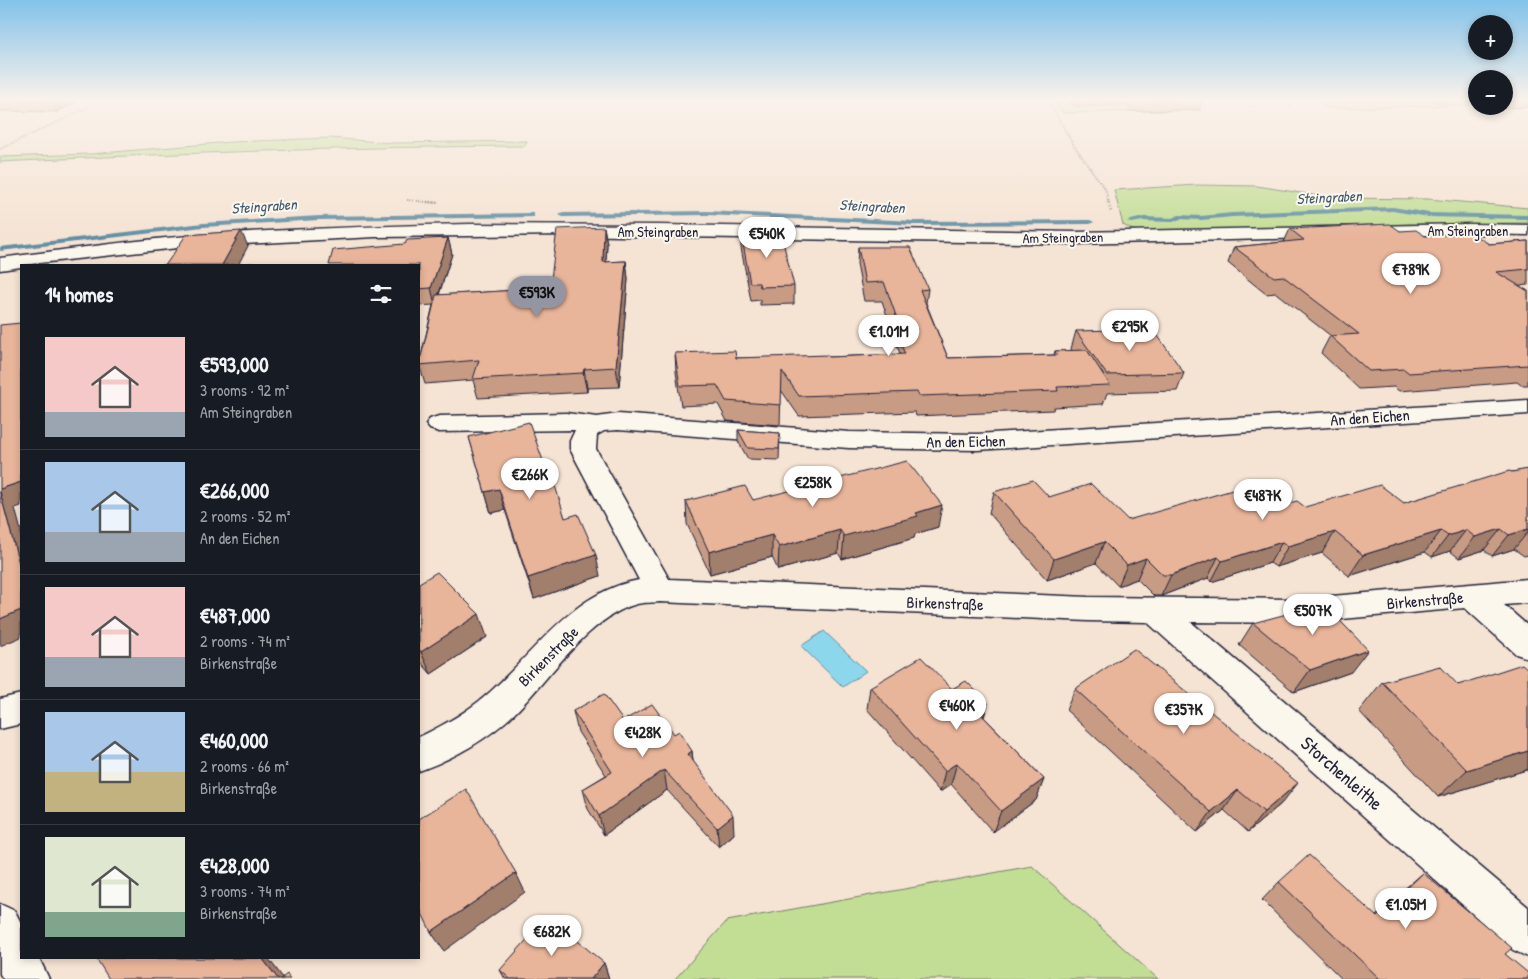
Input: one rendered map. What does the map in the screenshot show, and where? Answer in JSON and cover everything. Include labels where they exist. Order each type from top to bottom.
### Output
[{"type":"street","name":"Am Steingraben","points":[[0,264],[176,242],[398,231],[741,231],[1018,238],[1470,229],[1528,230]]},
{"type":"street","name":"An den Eichen","points":[[439,424],[566,420],[849,440],[976,442],[1528,406]]},
{"type":"street","points":[[607,423],[586,430],[582,438],[583,449],[660,590]]},
{"type":"street","name":"Birkenstraße","points":[[420,753],[454,736],[502,703],[546,654],[593,613],[612,601],[633,593],[660,590],[1155,610],[1297,611],[1528,591]]},
{"type":"street","points":[[1472,596],[1528,645]]},
{"type":"street","name":"Storchenleithe","points":[[1155,610],[1528,935]]},
{"type":"street","points":[[0,714],[20,709]]},
{"type":"street","points":[[0,926],[26,979]]},
{"type":"path","points":[[1076,146],[1104,189],[1108,200]]},
{"type":"green space","points":[[188,146],[525,146],[262,151],[0,162],[0,157],[90,154]]},
{"type":"green space","points":[[1197,185],[1257,186],[1332,198],[1428,199],[1528,208],[1528,223],[1142,231],[1133,230],[1123,225],[1114,190]]},
{"type":"green space","points":[[1032,866],[1158,979],[675,979],[727,921]]},
{"type":"water","points":[[824,631],[866,671],[843,687],[801,646]]},
{"type":"building","points":[[1390,224],[1400,231],[1416,230],[1425,236],[1472,233],[1489,244],[1528,241],[1528,269],[1496,272],[1528,291],[1528,365],[1409,373],[1404,369],[1369,371],[1330,336],[1359,334],[1283,276],[1274,277],[1234,247],[1304,240],[1290,229]]},
{"type":"building","points":[[604,227],[603,262],[626,261],[616,367],[584,369],[583,373],[473,379],[479,360],[420,365],[436,295],[550,288],[557,229]]},
{"type":"building","points":[[780,230],[794,286],[760,287],[759,283],[750,283],[741,232]]},
{"type":"building","points":[[241,231],[223,264],[164,264],[167,263],[186,235]]},
{"type":"building","points":[[448,238],[431,288],[420,289],[420,264],[329,264],[333,250],[405,244],[407,240]]},
{"type":"building","points":[[858,247],[910,247],[928,289],[920,290],[948,358],[1057,355],[1055,351],[1087,350],[1110,385],[1057,387],[1058,391],[919,396],[917,392],[799,396],[782,371],[781,405],[726,401],[717,385],[680,386],[675,353],[735,351],[736,358],[905,354],[901,345],[906,344],[884,282],[865,283]]},
{"type":"building","points":[[20,323],[20,482],[0,489],[0,325]]},
{"type":"building","points":[[1153,329],[1184,373],[1107,375],[1076,331]]},
{"type":"building","points":[[529,422],[549,477],[552,476],[565,518],[578,514],[596,555],[528,578],[499,489],[485,492],[469,437]]},
{"type":"building","points":[[738,430],[780,433],[779,449],[748,448]]},
{"type":"building","points":[[907,461],[942,505],[916,513],[918,516],[844,536],[840,530],[779,547],[772,535],[709,552],[686,501],[745,486],[753,500]]},
{"type":"building","points":[[1528,469],[1528,529],[1509,535],[1501,529],[1475,537],[1466,530],[1448,536],[1441,531],[1363,555],[1335,532],[1288,546],[1282,542],[1222,561],[1218,557],[1171,575],[1163,575],[1146,558],[1127,565],[1104,542],[1054,559],[994,492],[1033,480],[1049,497],[1091,484],[1128,520],[1236,489],[1261,511],[1297,501],[1305,507],[1380,485],[1404,503],[1509,471]]},
{"type":"building","points":[[0,492],[20,567],[20,610],[0,619]]},
{"type":"building","points":[[437,572],[479,614],[421,652],[420,650],[420,582]]},
{"type":"building","points":[[1324,604],[1368,650],[1310,670],[1253,623]]},
{"type":"building","points":[[1134,649],[1298,783],[1264,812],[1238,790],[1211,812],[1075,689]]},
{"type":"building","points":[[921,657],[952,689],[966,681],[988,703],[977,710],[1044,779],[1001,811],[957,763],[945,771],[870,687]]},
{"type":"building","points":[[1522,664],[1528,669],[1528,751],[1467,770],[1382,682],[1440,666],[1458,685]]},
{"type":"building","points":[[604,694],[623,721],[652,704],[674,734],[679,731],[692,751],[688,754],[733,815],[717,828],[664,770],[599,816],[583,789],[612,772],[573,711]]},
{"type":"building","points":[[466,789],[516,873],[431,932],[420,909],[420,818]]},
{"type":"building","points":[[1309,855],[1377,917],[1423,873],[1512,948],[1505,954],[1528,973],[1528,979],[1380,979],[1279,882]]},
{"type":"building","points":[[548,916],[604,963],[591,979],[510,979],[500,970]]},
{"type":"building","points":[[97,959],[263,959],[278,979],[109,979]]},
{"type":"building","points":[[287,974],[290,979],[281,979]]},
{"type":"waterway","name":"Steingraben","points":[[1131,221],[1143,219],[1173,220],[1179,217],[1201,218],[1232,215],[1393,209],[1429,215],[1528,217]]},
{"type":"waterway","name":"Steingraben","points":[[563,215],[707,213],[914,223],[1090,222]]},
{"type":"waterway","name":"Steingraben","points":[[0,249],[203,225],[319,218],[531,215]]}]
